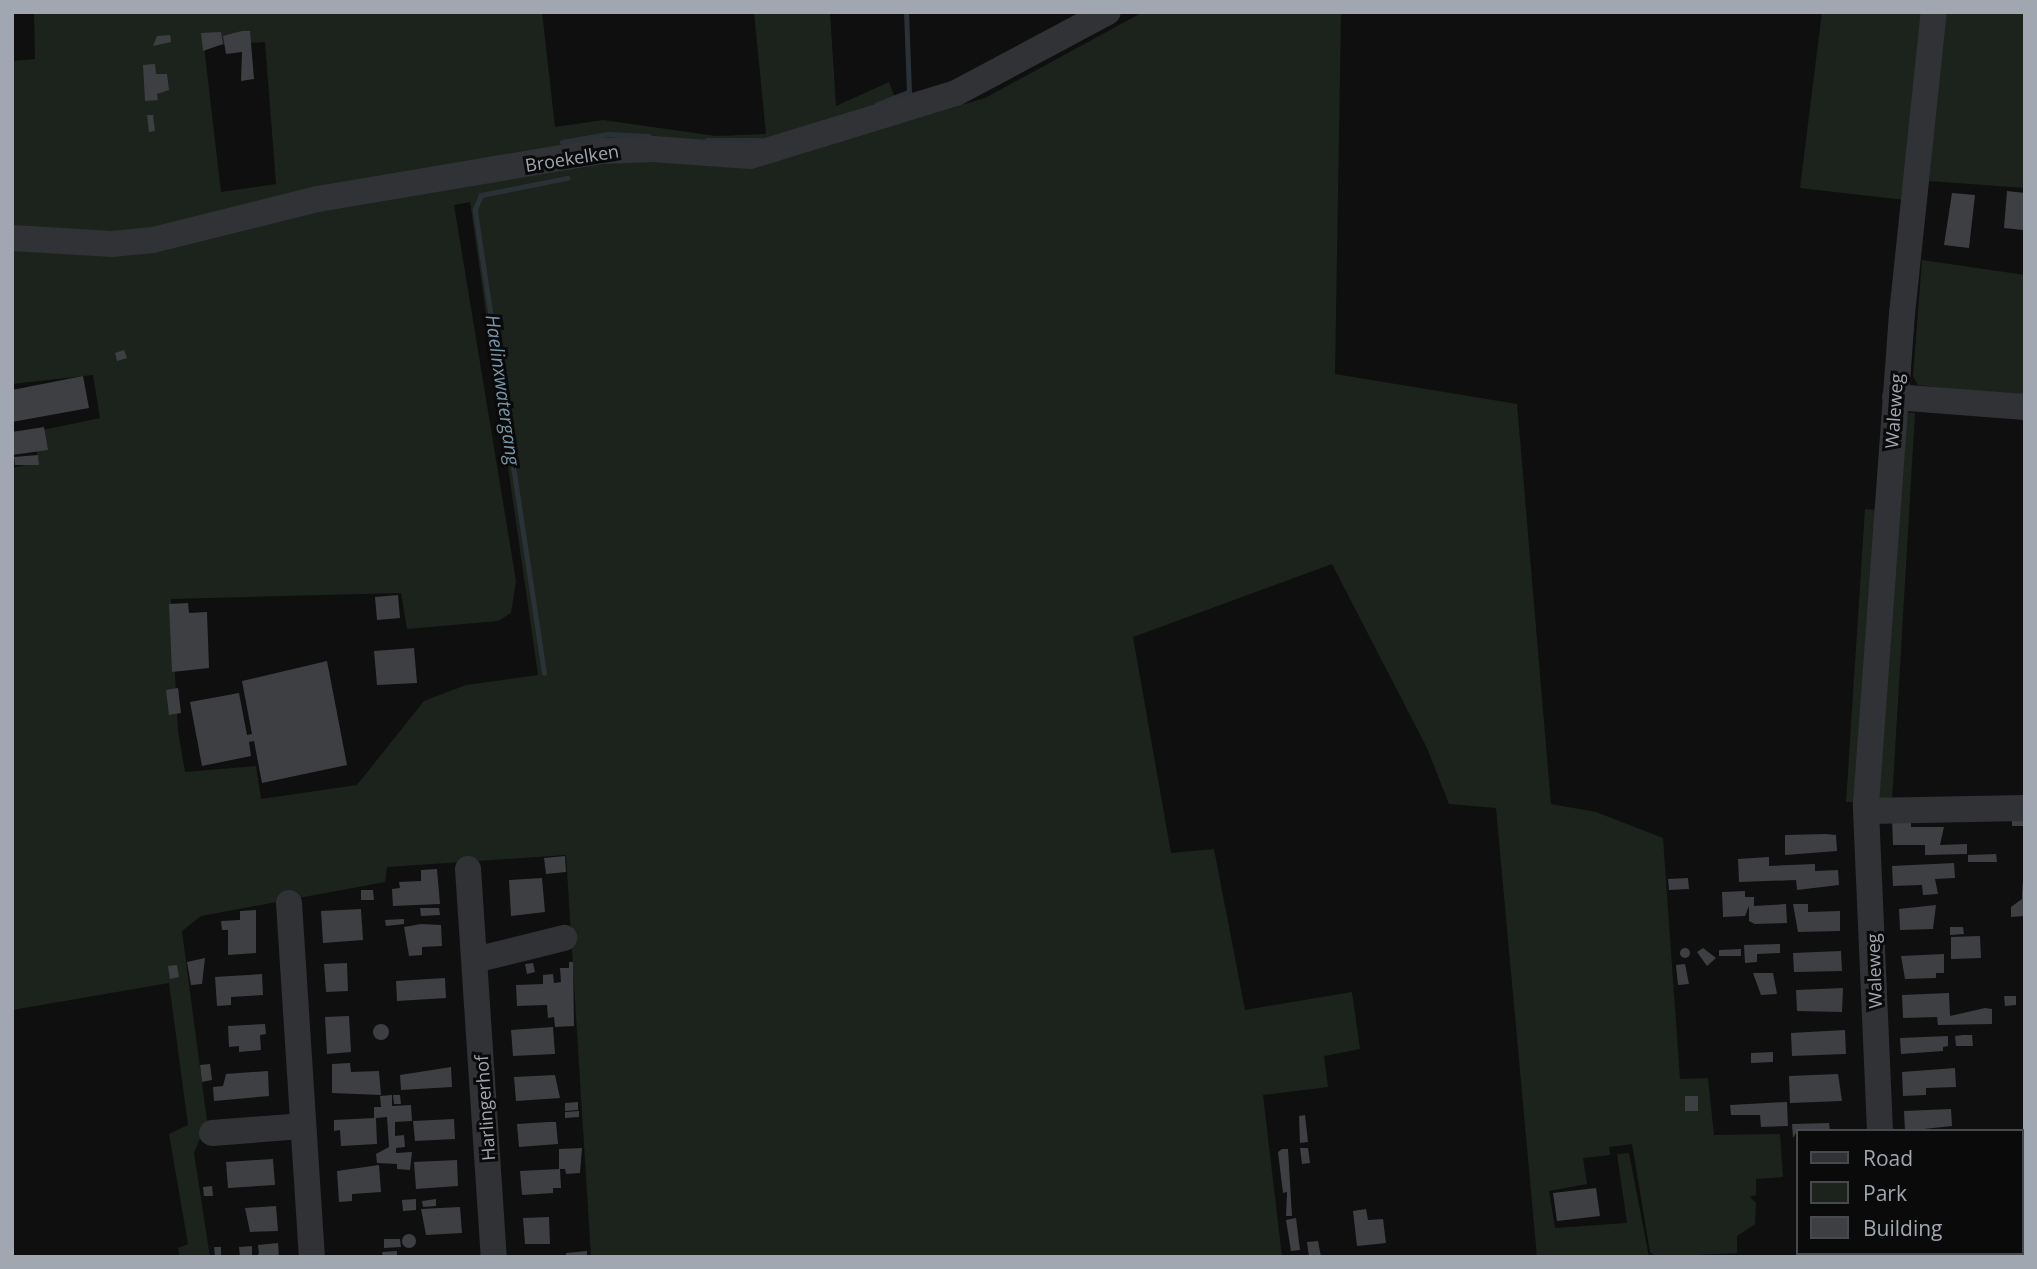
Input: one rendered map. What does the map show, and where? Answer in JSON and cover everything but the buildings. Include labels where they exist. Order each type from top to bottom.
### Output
[{"type":"street","name":"Broekelken","points":[[12,238],[112,244],[153,240],[318,199],[614,150],[750,156],[956,93],[1108,12]]},
{"type":"street","name":"Waleweg","points":[[1880,1129],[1867,811],[1895,397],[1934,12]]},
{"type":"street","points":[[1895,397],[2025,407]]},
{"type":"street","points":[[1867,811],[2025,808]]},
{"type":"street","name":"Harlingerhof","points":[[468,869],[494,1257]]},
{"type":"street","points":[[289,903],[312,1257]]},
{"type":"street","points":[[475,960],[564,938]]},
{"type":"street","points":[[212,1133],[302,1126]]},
{"type":"green space","points":[[34,12],[542,12],[555,127],[603,120],[716,136],[766,134],[754,12],[830,12],[836,106],[889,82],[904,122],[985,98],[1143,12],[1341,12],[1335,374],[1517,404],[1551,804],[1596,812],[1663,838],[1680,1079],[1708,1078],[1714,1135],[1780,1134],[1783,1177],[1756,1179],[1756,1195],[1750,1197],[1756,1203],[1755,1224],[1737,1236],[1737,1253],[1657,1257],[1650,1252],[1632,1144],[1609,1147],[1610,1155],[1583,1158],[1587,1184],[1549,1191],[1555,1228],[1627,1223],[1617,1154],[1629,1153],[1649,1257],[1537,1257],[1496,808],[1449,804],[1427,748],[1332,564],[1133,637],[1171,853],[1214,849],[1245,1010],[1352,992],[1360,1049],[1324,1056],[1328,1087],[1263,1095],[1282,1257],[591,1257],[566,855],[387,867],[385,882],[201,916],[182,931],[207,1121],[194,1153],[210,1257],[180,1257],[178,1248],[188,1244],[169,1134],[188,1125],[169,983],[12,1010],[12,468],[39,462],[33,432],[100,418],[93,375],[12,384],[12,246],[154,234],[12,231],[12,61],[35,59]],"holes":[[[265,42],[276,184],[221,192],[204,46]],[[470,202],[538,675],[466,685],[424,701],[357,785],[261,799],[256,766],[185,772],[178,731],[171,599],[401,593],[407,629],[498,621],[511,613],[516,581],[454,205]]]},
{"type":"green space","points":[[1822,12],[1926,12],[1905,200],[1800,188]]},
{"type":"green space","points":[[1945,12],[2025,12],[2025,188],[1929,181]]},
{"type":"green space","points":[[1922,260],[2025,275],[2025,397],[1918,385],[1913,376]]},
{"type":"green space","points":[[1902,412],[1915,413],[1892,802],[1846,802],[1865,509],[1894,511]]},
{"type":"waterway","name":"Haelinxwatergang","points":[[877,104],[909,92],[906,12]]},
{"type":"waterway","name":"Haelinxwatergang","points":[[562,142],[608,134],[649,136]]},
{"type":"waterway","name":"Haelinxwatergang","points":[[707,140],[761,140]]},
{"type":"waterway","name":"Haelinxwatergang","points":[[544,673],[475,209],[481,195],[567,178]]}]
